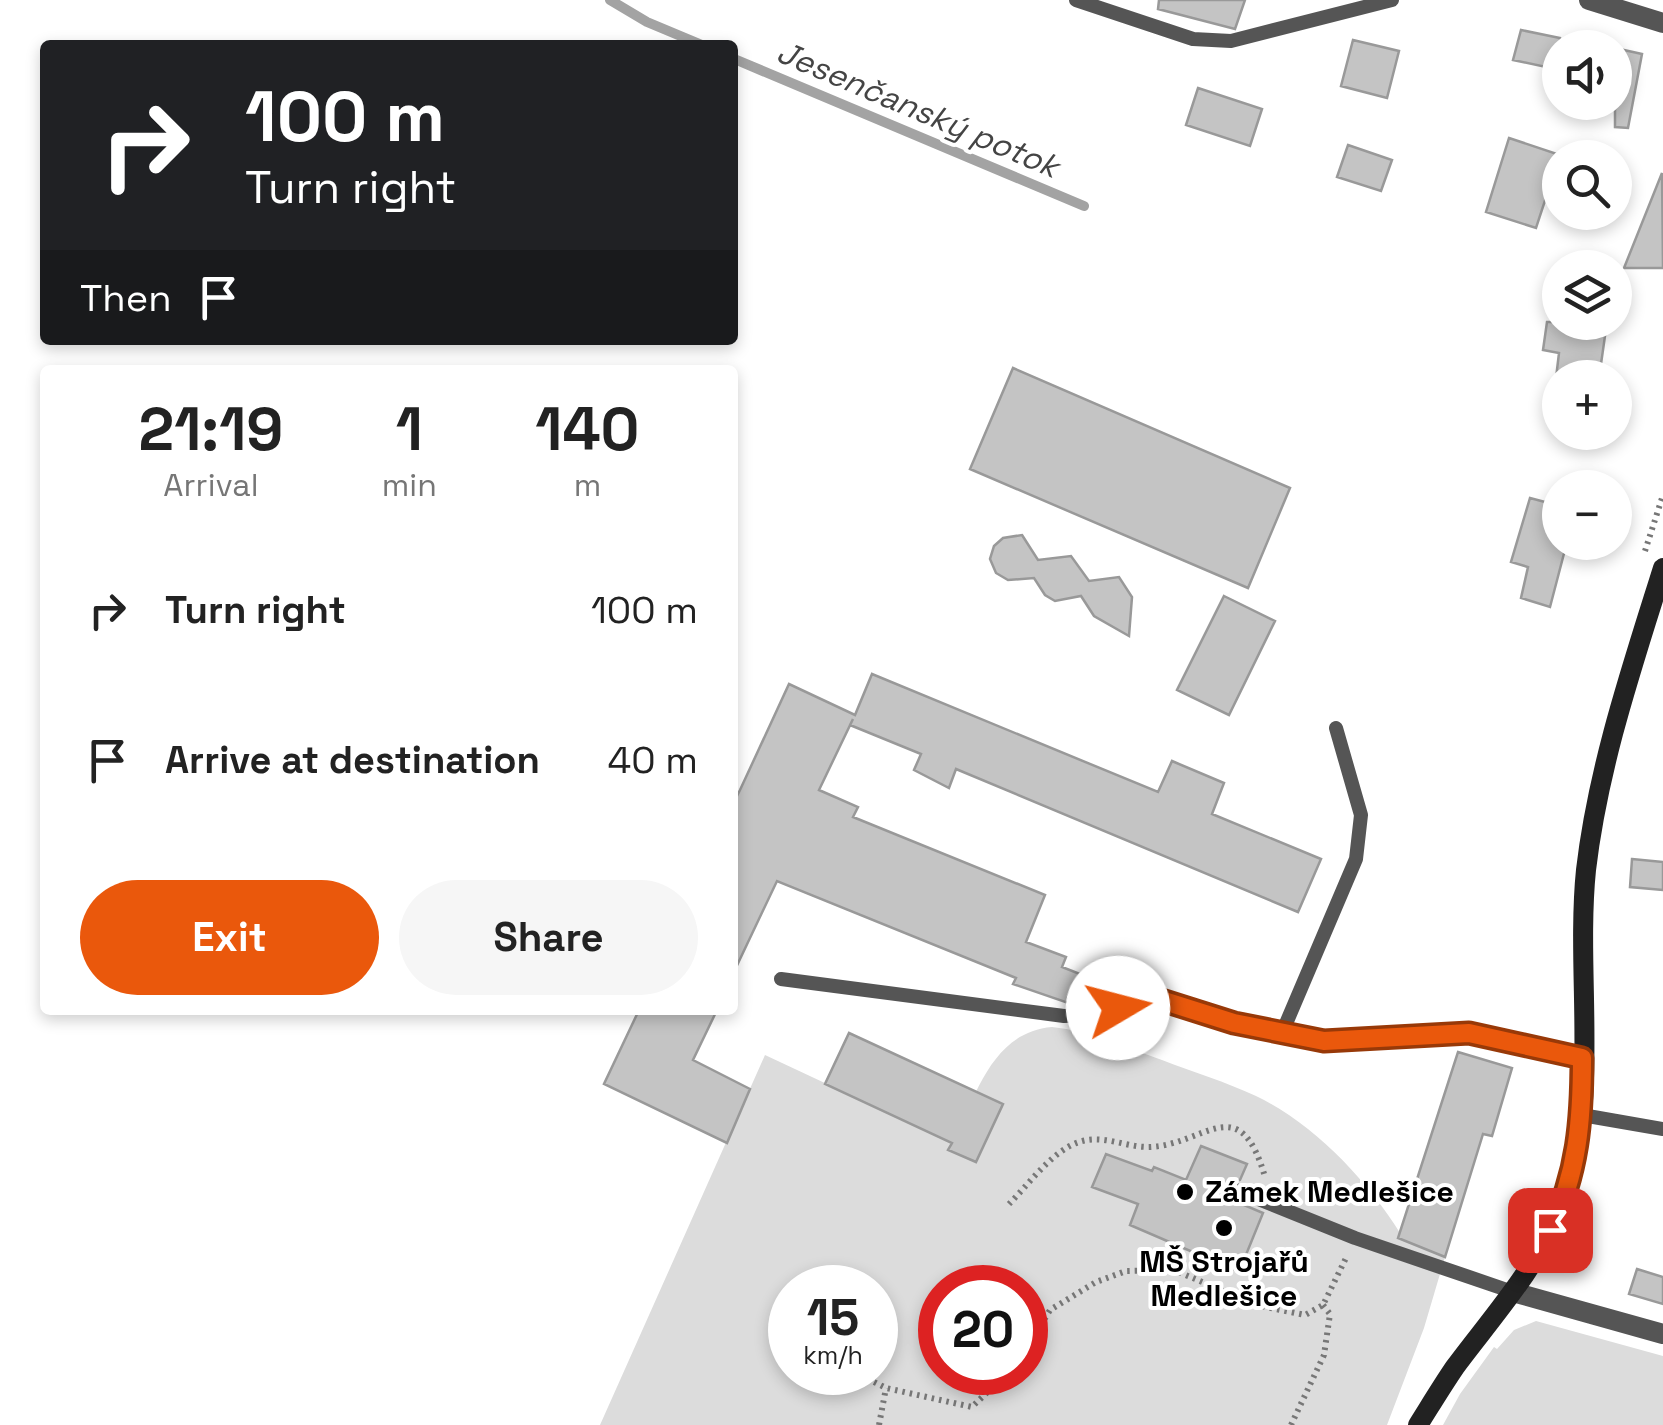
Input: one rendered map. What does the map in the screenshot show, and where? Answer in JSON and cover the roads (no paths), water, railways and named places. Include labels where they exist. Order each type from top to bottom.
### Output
[{"type":"street","points":[[1590,0],[1663,22]]},
{"type":"street","points":[[1418,1425],[1454,1368],[1541,1249],[1571,1178],[1582,1115],[1586,867],[1618,712],[1663,568]]},
{"type":"street","points":[[1513,1292],[1663,1334]]},
{"type":"lane","points":[[1076,0],[1211,42],[1231,41],[1392,0]]},
{"type":"lane","points":[[1282,1033],[1356,859],[1361,815],[1336,728]]},
{"type":"lane","points":[[781,979],[1064,1016],[1088,1015],[1158,999],[1234,1023],[1324,1041],[1469,1033],[1582,1058]]},
{"type":"lane","points":[[1582,1115],[1663,1129]]},
{"type":"lane","points":[[1236,1190],[1355,1238],[1513,1292]]},
{"type":"waterway","name":"Jesenčanský potok","points":[[610,0],[647,22],[690,40]]},
{"type":"waterway","name":"Jesenčanský potok","points":[[738,61],[1084,206]]},
{"type":"place","name":"Zámek Medlešice","points":[[1185,1192]]},
{"type":"place","name":"MŠ Strojařů Medlešice","points":[[1224,1228]]}]
